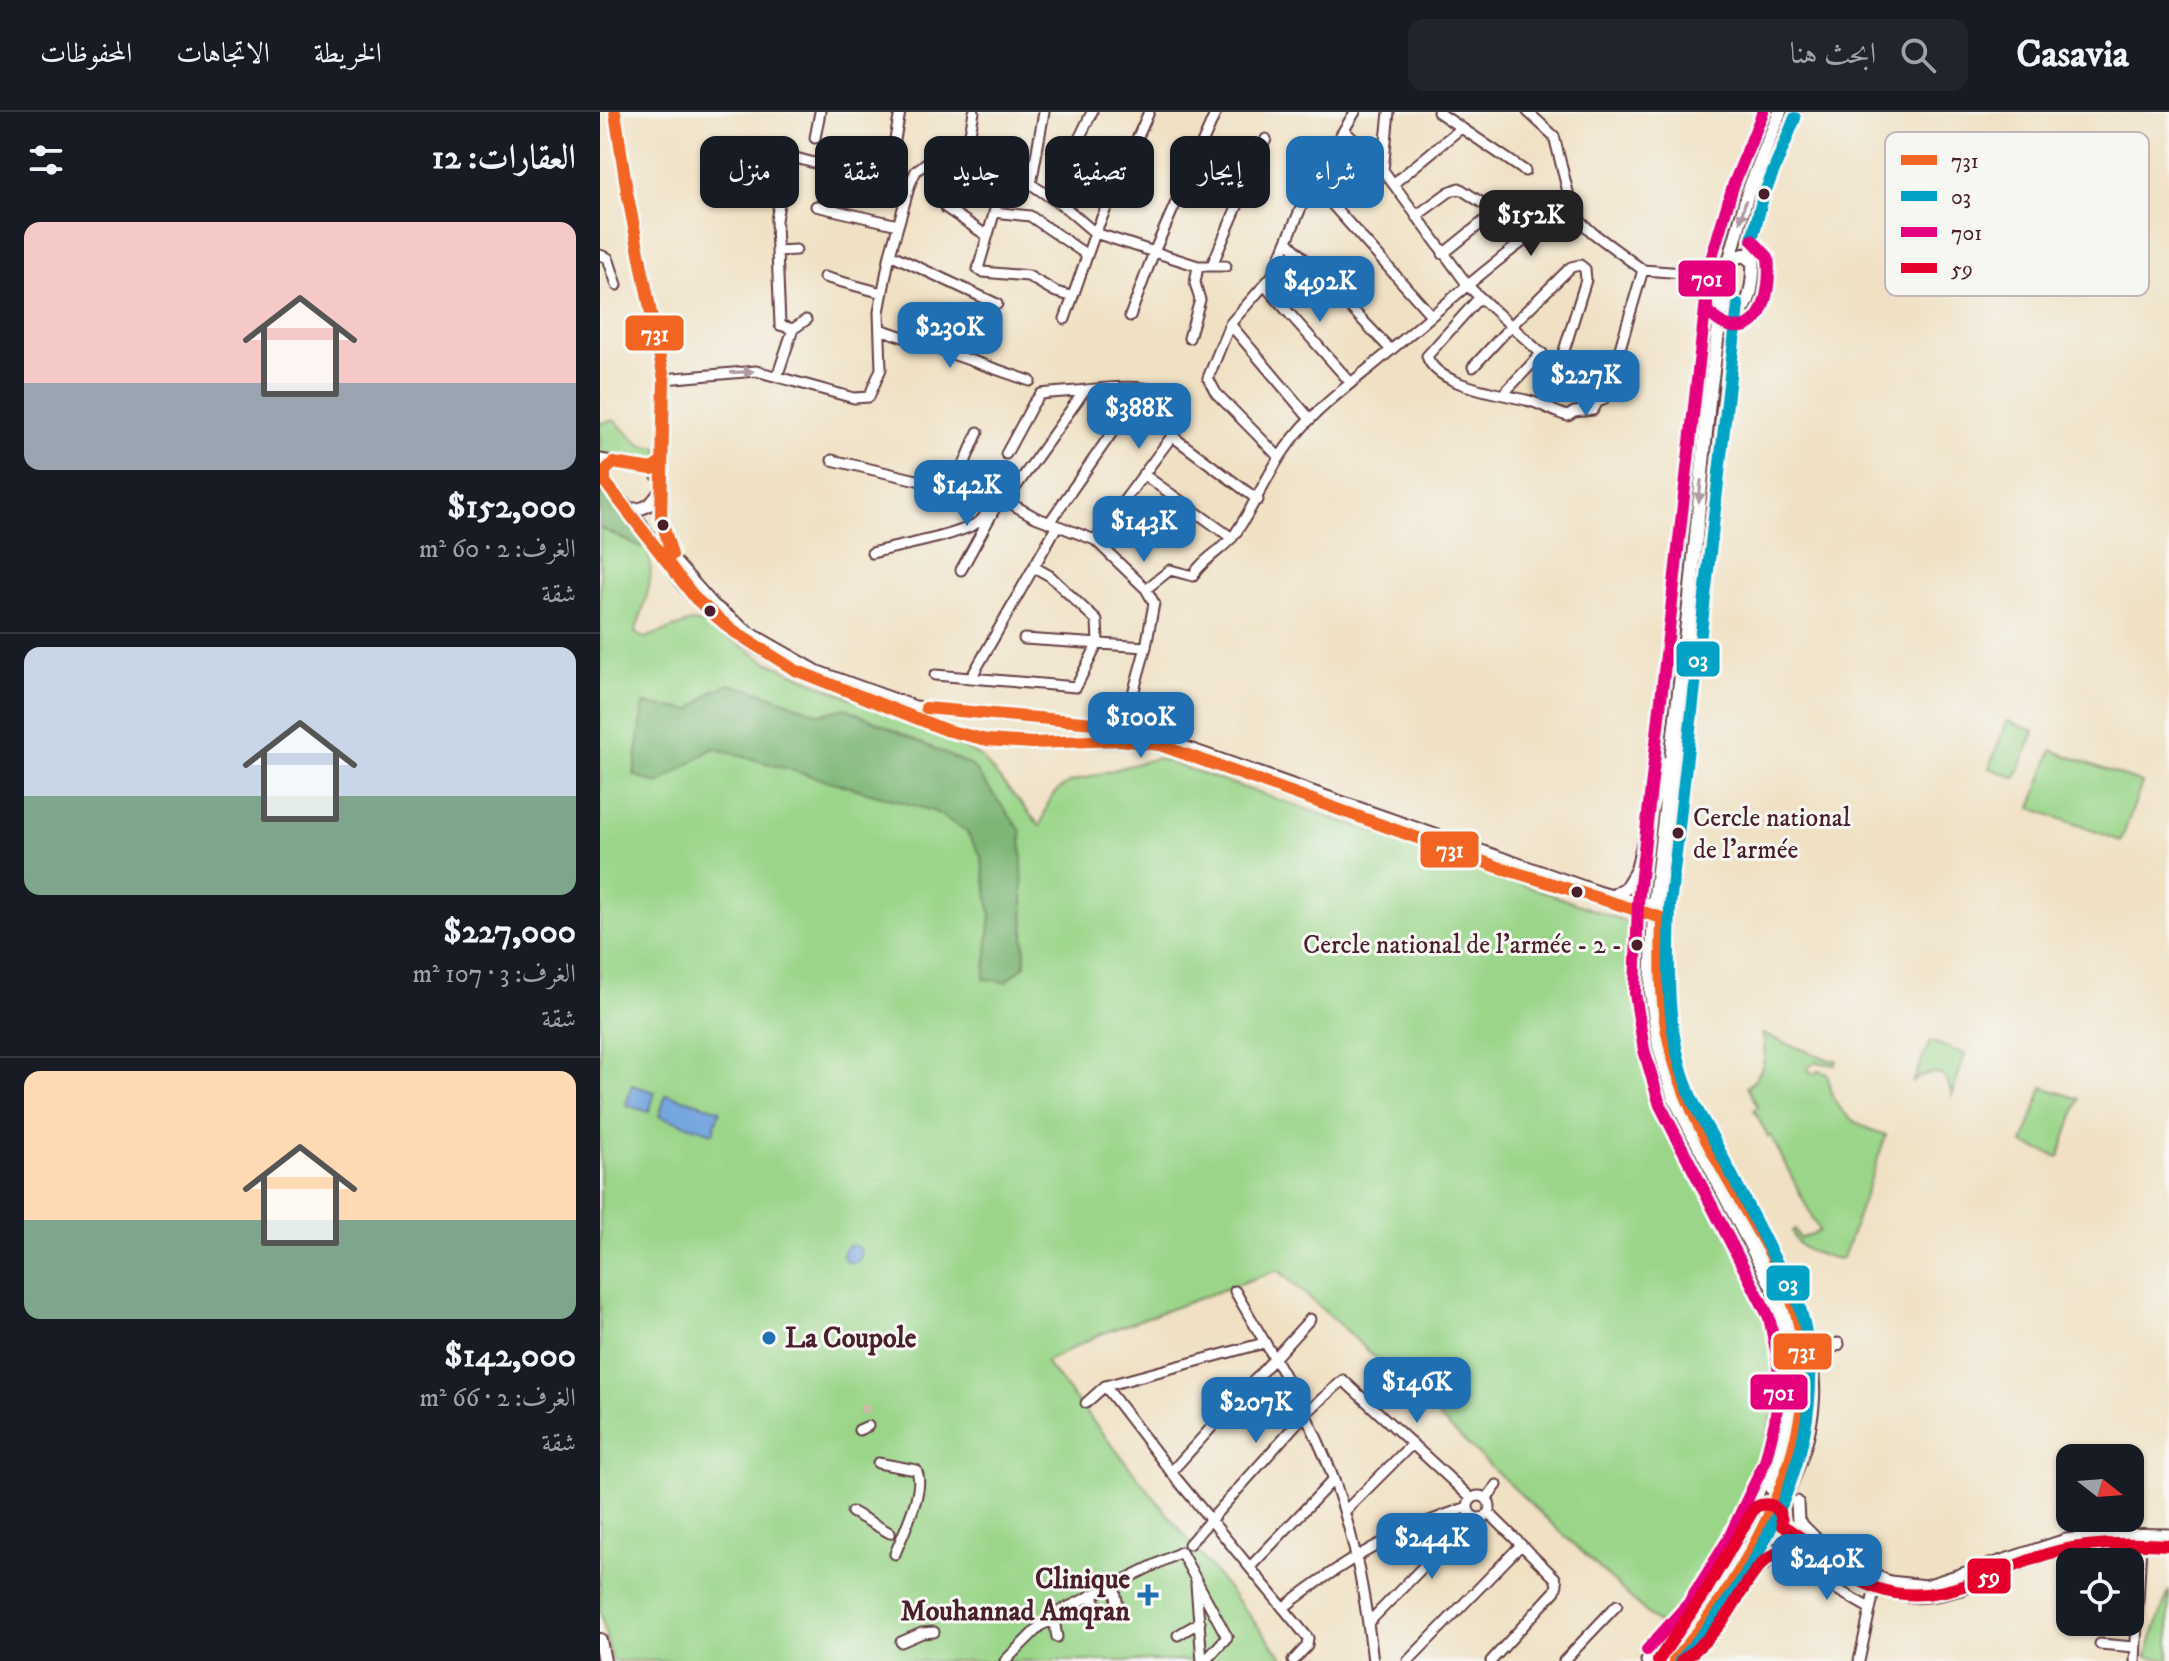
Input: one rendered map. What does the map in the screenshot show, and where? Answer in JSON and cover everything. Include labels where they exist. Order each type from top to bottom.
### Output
[{"type":"highway","points":[[1780,112],[1748,192],[1721,288],[1722,303],[1671,737],[1651,992],[1667,1076],[1697,1145],[1771,1283],[1788,1325],[1795,1374],[1791,1425],[1775,1489],[1795,1449],[1803,1408],[1805,1375],[1800,1326],[1779,1273],[1679,1080],[1662,996],[1658,911],[1702,599],[1729,353],[1752,287],[1754,275],[1751,258],[1760,193],[1794,112]]},
{"type":"highway","points":[[1728,264],[1739,255],[1751,258]]},
{"type":"highway","points":[[1722,303],[1733,311],[1743,309]]},
{"type":"highway","points":[[1613,896],[1626,888],[1637,870],[1671,737]]},
{"type":"highway","points":[[1658,1657],[1702,1613],[1746,1550],[1721,1603],[1674,1661]]},
{"type":"highway","points":[[600,1640],[604,1661]]},
{"type":"main road","points":[[615,112],[618,147],[664,379],[661,518],[674,561],[699,597],[748,632],[818,672],[915,707],[1124,726],[1658,911]]},
{"type":"main road","points":[[600,460],[652,469],[662,462]]},
{"type":"main road","points":[[613,463],[603,475],[605,486],[667,561],[733,631],[795,670],[946,730],[987,740],[1017,743],[1120,740],[1160,745],[1498,867],[1658,911]]},
{"type":"main road","points":[[652,469],[661,484]]},
{"type":"main road","points":[[626,508],[640,510],[648,506],[661,484]]},
{"type":"main road","points":[[946,730],[948,711]]},
{"type":"main road","points":[[1120,740],[1124,726]]},
{"type":"main road","points":[[1771,1283],[1780,1323],[1785,1407],[1776,1447],[1750,1514],[1751,1531],[1759,1537],[1772,1536],[1805,1547],[1875,1587],[1907,1596],[1942,1594],[2070,1548],[2169,1535]]},
{"type":"main road","points":[[1800,1326],[1809,1348],[1814,1377],[1812,1417],[1799,1465],[1780,1511],[1782,1525],[1810,1545],[1890,1582],[1926,1586],[1949,1581],[2056,1542],[2090,1535],[2169,1545]]},
{"type":"main road","points":[[1809,1348],[1826,1352],[1838,1344]]},
{"type":"main road","points":[[1797,1502],[1798,1521],[1837,1560]]},
{"type":"main road","points":[[1658,1657],[1707,1589],[1755,1507],[1765,1503],[1780,1511]]},
{"type":"main road","points":[[1681,1661],[1699,1648],[1716,1629],[1772,1536],[1782,1525]]},
{"type":"main road","points":[[1744,1587],[1777,1552],[1805,1547]]},
{"type":"street","points":[[815,136],[820,112]]},
{"type":"street","points":[[896,136],[900,112]]},
{"type":"street","points":[[970,136],[974,112]]},
{"type":"street","points":[[1044,112],[1031,184],[1095,233],[1198,266],[1226,266]]},
{"type":"street","points":[[1080,136],[1092,112]]},
{"type":"street","points":[[1065,319],[1095,233],[1149,112]]},
{"type":"street","points":[[1130,316],[1154,252],[1216,112]]},
{"type":"street","points":[[1342,136],[1355,112]]},
{"type":"street","points":[[1384,160],[1389,112]]},
{"type":"street","points":[[1438,112],[1525,171]]},
{"type":"street","points":[[1528,112],[1549,129],[1558,142],[1565,186],[1581,222],[1593,233],[1643,270],[1697,274],[1728,264]]},
{"type":"street","points":[[1393,184],[1461,128]]},
{"type":"street","points":[[1345,131],[1350,136]]},
{"type":"street","points":[[793,329],[780,325],[776,220],[787,162],[792,157],[815,162]]},
{"type":"street","points":[[664,379],[744,371],[854,398],[869,397],[881,369],[879,312],[890,254],[916,171],[924,167]]},
{"type":"street","points":[[1384,171],[1479,298],[1542,353],[1589,400],[1597,403]]},
{"type":"street","points":[[1416,216],[1457,187],[1533,236]]},
{"type":"street","points":[[1146,589],[1170,570],[1193,576],[1196,569],[1206,564],[1232,538],[1258,500],[1279,457],[1310,419],[1501,258],[1573,206]]},
{"type":"street","points":[[825,208],[898,225]]},
{"type":"street","points":[[946,208],[986,235]]},
{"type":"street","points":[[995,208],[978,267],[980,271],[1028,276],[1056,292],[1071,296]]},
{"type":"street","points":[[1212,265],[1236,208]]},
{"type":"street","points":[[1279,457],[1216,393],[1208,378],[1230,324],[1265,286],[1301,208]]},
{"type":"street","points":[[1335,208],[1431,315]]},
{"type":"street","points":[[994,212],[1030,216],[1087,255]]},
{"type":"street","points":[[1443,254],[1495,212]]},
{"type":"street","points":[[1287,241],[1391,350]]},
{"type":"street","points":[[777,251],[796,250]]},
{"type":"street","points":[[890,254],[997,304]]},
{"type":"street","points":[[600,255],[608,258],[617,285]]},
{"type":"street","points":[[1473,367],[1566,272],[1576,265],[1583,266],[1586,280],[1558,370]]},
{"type":"street","points":[[1189,338],[1200,300],[1196,287],[1198,266]]},
{"type":"street","points":[[1479,298],[1427,358],[1433,367],[1474,389],[1504,393],[1568,416],[1574,412],[1593,410],[1603,400],[1643,270]]},
{"type":"street","points":[[1697,274],[1721,288]]},
{"type":"street","points":[[824,277],[882,293]]},
{"type":"street","points":[[1265,286],[1351,383]]},
{"type":"street","points":[[777,377],[793,329],[806,320]]},
{"type":"street","points":[[1230,324],[1310,419]]},
{"type":"street","points":[[880,329],[1030,381]]},
{"type":"street","points":[[1504,393],[1542,353]]},
{"type":"street","points":[[1006,454],[1041,394],[1113,386],[1162,393],[1181,412],[1182,418],[1095,540]]},
{"type":"street","points":[[971,678],[1034,567],[1053,524],[1143,388]]},
{"type":"street","points":[[872,553],[951,533],[981,520],[1084,391]]},
{"type":"street","points":[[954,488],[978,432]]},
{"type":"street","points":[[1172,436],[1258,500]]},
{"type":"street","points":[[832,460],[1000,499],[1095,540],[1146,589],[1154,608],[1124,726]]},
{"type":"street","points":[[1143,474],[1232,538]]},
{"type":"street","points":[[961,570],[1000,499]]},
{"type":"street","points":[[1115,511],[1150,543]]},
{"type":"street","points":[[935,675],[1076,687],[1098,643],[1097,621],[1050,576],[1034,567]]},
{"type":"street","points":[[1024,639],[1146,647]]},
{"type":"street","points":[[1235,1291],[1305,1414],[1345,1511],[1373,1661]]},
{"type":"street","points":[[1171,1472],[1310,1319]]},
{"type":"street","points":[[1086,1403],[1105,1386],[1264,1343]]},
{"type":"street","points":[[1189,1544],[1305,1414],[1343,1380],[1412,1444],[1483,1517],[1489,1513],[1486,1499]]},
{"type":"street","points":[[1105,1386],[1308,1643],[1293,1661]]},
{"type":"street","points":[[1345,1511],[1412,1444]]},
{"type":"street","points":[[878,1463],[916,1470],[920,1475],[916,1497],[895,1554]]},
{"type":"street","points":[[1250,1567],[1333,1480]]},
{"type":"street","points":[[1486,1499],[1497,1485]]},
{"type":"street","points":[[1368,1623],[1471,1508],[1482,1497],[1486,1499]]},
{"type":"street","points":[[1283,1608],[1355,1556],[1419,1523],[1471,1508]]},
{"type":"street","points":[[852,1512],[890,1533]]},
{"type":"street","points":[[1489,1513],[1555,1578],[1557,1584],[1555,1591],[1491,1661]]},
{"type":"street","points":[[2141,1548],[2142,1540]]},
{"type":"street","points":[[1408,1661],[1520,1546]]},
{"type":"street","points":[[1057,1637],[1054,1620],[1058,1612],[1181,1552],[1227,1637],[1204,1661]]},
{"type":"street","points":[[1781,1581],[1793,1564],[1869,1608]]},
{"type":"street","points":[[1195,1576],[1204,1661]]},
{"type":"street","points":[[1091,1595],[1107,1614],[1118,1607],[1114,1584]]},
{"type":"street","points":[[1859,1661],[1875,1587]]},
{"type":"street","points":[[1564,1661],[1617,1605]]},
{"type":"street","points":[[1005,1661],[1041,1625],[1054,1620]]},
{"type":"street","points":[[1178,1635],[1200,1622]]},
{"type":"street","points":[[901,1642],[922,1633],[934,1632]]},
{"type":"street","points":[[2134,1636],[2135,1661]]},
{"type":"street","points":[[2100,1644],[2134,1647]]},
{"type":"street","points":[[1646,1661],[1658,1657]]},
{"type":"green space","points":[[614,420],[641,445],[659,448],[658,462],[600,454],[600,423]]},
{"type":"green space","points":[[600,491],[655,554],[600,528]]},
{"type":"green space","points":[[600,496],[632,525],[647,547],[651,572],[635,633],[644,638],[691,622],[707,624],[767,662],[981,757],[1040,826],[1050,800],[1063,786],[1156,758],[1641,927],[1651,1076],[1659,1108],[1749,1273],[1773,1346],[1777,1398],[1757,1467],[1731,1528],[1698,1588],[1668,1633],[1278,1270],[1098,1335],[1045,1362],[1286,1661],[612,1661],[600,1611]]},
{"type":"green space","points":[[728,684],[820,714],[846,708],[972,766],[1021,831],[1025,965],[1006,982],[984,979],[991,915],[981,856],[966,831],[933,811],[714,748],[658,784],[634,775],[644,704],[691,710],[714,690]]},
{"type":"green space","points":[[2007,721],[2034,731],[2016,778],[1989,768]]},
{"type":"green space","points":[[2052,750],[2142,783],[2121,841],[2031,808]]},
{"type":"green space","points":[[1762,1034],[1837,1060],[1835,1065],[1816,1062],[1807,1068],[1813,1074],[1819,1071],[1827,1074],[1834,1099],[1850,1118],[1886,1135],[1846,1250],[1839,1259],[1804,1248],[1792,1231],[1795,1229],[1800,1239],[1819,1231],[1771,1136],[1768,1137],[1754,1110],[1758,1107],[1747,1087],[1763,1063],[1765,1049]]},
{"type":"green space","points":[[1930,1041],[1965,1054],[1952,1095],[1946,1081],[1938,1074],[1928,1074],[1913,1081]]},
{"type":"green space","points":[[2043,1087],[2079,1099],[2059,1157],[2023,1144]]},
{"type":"green space","points":[[2169,1590],[2169,1661],[2146,1656]]},
{"type":"water","points":[[632,1085],[655,1092],[649,1112],[626,1105]]},
{"type":"water","points":[[666,1094],[720,1110],[713,1133],[659,1116]]},
{"type":"water","points":[[852,1245],[861,1254],[852,1263],[843,1254]]},
{"type":"tunnel","points":[[864,1404],[866,1416]]},
{"type":"tunnel","points":[[1742,1548],[1771,1488]]},
{"type":"tunnel","points":[[1750,1552],[1779,1491]]},
{"type":"transit line","name":"731","points":[[615,112],[627,192],[664,379],[661,518],[672,555]]},
{"type":"transit line","name":"701","points":[[1752,240],[1768,257],[1767,291],[1760,313],[1753,321],[1733,327],[1718,321],[1707,309],[1707,273],[1733,186],[1763,112]]},
{"type":"transit line","name":"03","points":[[1752,240],[1763,197],[1795,118]]},
{"type":"transit line","name":"701","points":[[1647,1650],[1689,1603],[1728,1540],[1765,1462],[1779,1392],[1778,1360],[1769,1317],[1660,1105],[1644,1050],[1635,993],[1638,903],[1706,301]]},
{"type":"transit line","name":"03","points":[[1680,1661],[1710,1625],[1764,1542],[1785,1497],[1800,1450],[1809,1403],[1809,1355],[1800,1308],[1692,1099],[1681,1069],[1670,1000],[1670,906],[1738,305]]},
{"type":"transit line","name":"731","points":[[662,462],[652,469],[613,463],[605,471],[605,482],[696,599],[733,631],[795,670],[946,730],[987,740],[1032,743],[1120,740],[1160,745],[1498,867],[1662,918],[1663,1004],[1678,1076],[1704,1136],[1784,1282],[1796,1313],[1804,1359],[1802,1405],[1792,1452],[1776,1499],[1755,1544],[1729,1587],[1674,1661]]},
{"type":"transit line","name":"731","points":[[926,708],[1105,724]]},
{"type":"transit line","name":"59","points":[[1658,1661],[1707,1589],[1755,1507],[1771,1505],[1778,1510],[1782,1525],[1821,1551]]},
{"type":"transit line","name":"59","points":[[1818,1553],[1853,1577],[1876,1588],[1899,1594],[1920,1594],[1963,1586],[2047,1554],[2077,1547],[2169,1545]]},
{"type":"transit line","name":"59","points":[[1681,1661],[1719,1626],[1751,1577],[1767,1559],[1790,1548],[1805,1547]]},
{"type":"place","name":"Cercle national de l'armée","points":[[1678,833]]},
{"type":"place","name":"Cercle national de l'armée - 2 -","points":[[1637,945]]},
{"type":"place","name":"La Coupole","points":[[769,1338]]},
{"type":"place","name":"Clinique Mouhannad Amqran","points":[[1148,1595]]}]
